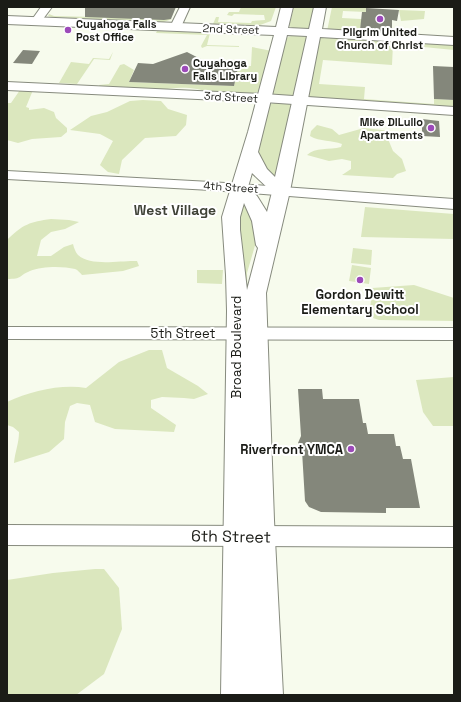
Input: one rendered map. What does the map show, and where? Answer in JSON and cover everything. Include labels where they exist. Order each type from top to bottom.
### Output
[{"type":"main road","name":"Broad Boulevard","points":[[237,695],[249,537],[246,334],[236,275],[231,217],[250,152],[287,7]]},
{"type":"main road","name":"Broad Boulevard","points":[[246,334],[281,191],[299,100],[320,7]]},
{"type":"main road","name":"2nd Street","points":[[7,20],[281,31],[454,41]]},
{"type":"main road","points":[[250,152],[260,172],[281,191]]},
{"type":"main road","points":[[239,188],[252,199],[258,211],[262,222],[266,254]]},
{"type":"main road","name":"Broad Boulevard","points":[[249,537],[267,695]]},
{"type":"street","points":[[36,21],[47,7]]},
{"type":"street","points":[[176,27],[186,7]]},
{"type":"street","name":"3rd Street","points":[[7,86],[264,98],[454,111]]},
{"type":"street","name":"4th Street","points":[[7,175],[239,188],[454,204]]},
{"type":"street","name":"5th Street","points":[[7,333],[454,334]]},
{"type":"street","name":"6th Street","points":[[7,535],[454,537]]},
{"type":"green space","points":[[241,7],[276,7],[271,21],[260,25],[213,24],[216,17],[219,17],[218,22],[251,23],[252,21],[265,20],[264,15],[227,15],[229,12],[239,12]]},
{"type":"green space","points":[[294,7],[315,7],[309,28],[294,29],[289,26]]},
{"type":"green space","points":[[332,7],[366,8],[366,12],[343,11],[342,18],[379,20],[372,25],[361,24],[360,30],[392,31],[393,34],[327,31]]},
{"type":"green space","points":[[399,10],[425,11],[424,19],[401,21]]},
{"type":"green space","points":[[49,14],[54,16],[172,19],[164,22],[52,17],[48,16]]},
{"type":"green space","points":[[157,31],[210,33],[207,45],[239,47],[207,46],[202,48],[201,46],[207,35],[156,33]]},
{"type":"green space","points":[[294,35],[304,36],[308,39],[294,95],[273,95],[286,38]]},
{"type":"green space","points":[[324,37],[454,44],[454,50],[393,44],[392,65],[323,60],[319,84],[365,87],[364,99],[434,104],[434,99],[454,100],[454,108],[311,98],[308,96],[317,40]]},
{"type":"green space","points":[[252,47],[272,51],[260,91],[254,93],[210,93],[199,89],[185,88],[172,88],[160,91],[100,88],[99,85],[109,84],[120,65],[124,64],[134,70],[129,82],[234,86],[238,68],[248,68],[248,66],[251,66]]},
{"type":"green space","points":[[113,52],[110,60],[94,59],[77,84],[59,83],[71,62],[89,64],[93,58],[109,59]]},
{"type":"green space","points":[[20,90],[33,90],[26,107],[29,108],[29,110],[44,108],[54,112],[56,118],[67,128],[67,132],[61,137],[32,139],[18,143],[7,140],[7,103],[11,103]]},
{"type":"green space","points":[[130,101],[161,101],[168,109],[187,115],[186,125],[176,136],[145,138],[122,160],[119,174],[108,172],[100,165],[113,141],[100,134],[70,130],[91,116],[107,112]]},
{"type":"green space","points":[[287,103],[292,106],[276,179],[256,157],[269,104]]},
{"type":"green space","points":[[317,125],[332,129],[339,135],[364,128],[391,131],[388,139],[393,151],[402,159],[406,171],[397,174],[393,178],[342,175],[351,169],[351,161],[342,159],[329,161],[307,155],[310,152],[318,150],[341,147],[342,144],[310,136],[311,131]]},
{"type":"green space","points":[[243,198],[251,205],[256,242],[247,273],[248,311],[237,229]]},
{"type":"green space","points":[[365,207],[454,214],[454,239],[361,237]]},
{"type":"green space","points":[[51,219],[79,222],[65,229],[51,232],[41,240],[37,256],[51,256],[64,247],[73,244],[77,254],[84,259],[98,262],[137,261],[139,266],[123,271],[82,275],[75,269],[46,267],[35,269],[18,278],[7,279],[7,240],[22,227],[38,221]]},
{"type":"green space","points":[[353,248],[372,250],[371,265],[351,263]]},
{"type":"green space","points":[[352,265],[371,268],[369,284],[349,281]]},
{"type":"green space","points":[[197,270],[223,270],[222,284],[197,283]]},
{"type":"green space","points":[[414,285],[454,298],[454,321],[379,320],[373,318],[370,311],[372,288]]},
{"type":"green space","points":[[149,350],[162,350],[167,368],[198,386],[208,394],[194,399],[162,397],[151,400],[151,408],[176,425],[174,432],[115,429],[95,422],[90,405],[77,403],[70,406],[65,422],[64,439],[49,452],[14,463],[19,432],[13,427],[7,425],[7,402],[46,389],[66,387],[86,388],[119,362]]},
{"type":"green space","points":[[454,377],[454,426],[433,426],[423,412],[416,380]]},
{"type":"green space","points":[[104,569],[119,588],[122,629],[104,674],[76,695],[7,695],[7,580],[53,573]]},
{"type":"building","points":[[85,7],[176,7],[171,19],[164,20],[85,17]]},
{"type":"building","name":"Pilgrim United Church of Christ","points":[[366,8],[399,10],[397,21],[392,20],[392,32],[360,30],[362,12],[366,12]]},
{"type":"building","points":[[23,50],[40,51],[32,64],[13,63]]},
{"type":"building","name":"Cuyahoga Falls Library","points":[[187,52],[216,67],[238,68],[234,86],[129,82],[138,63],[153,64]]},
{"type":"building","points":[[433,66],[454,67],[454,100],[434,99]]},
{"type":"building","name":"Mike DiLullo Apartments","points":[[422,119],[439,121],[440,137],[422,136]]},
{"type":"building","name":"Riverfront YMCA","points":[[298,389],[322,389],[323,399],[359,399],[363,423],[366,423],[368,434],[394,434],[396,446],[400,446],[403,459],[411,459],[420,508],[386,508],[386,513],[321,512],[309,507],[305,501],[302,451],[298,443],[301,436]]},
{"type":"place","name":"Pilgrim United Church of Christ","points":[[380,19]]},
{"type":"place","name":"Cuyahoga Falls Post Office","points":[[68,30]]},
{"type":"place","name":"Cuyahoga Falls Library","points":[[185,69]]},
{"type":"place","name":"Mike DiLullo Apartments","points":[[431,128]]},
{"type":"place","name":"Gordon Dewitt Elementary School","points":[[360,280]]},
{"type":"place","name":"Riverfront YMCA","points":[[351,449]]},
{"type":"district","name":"West Village","points":[[175,210]]}]
